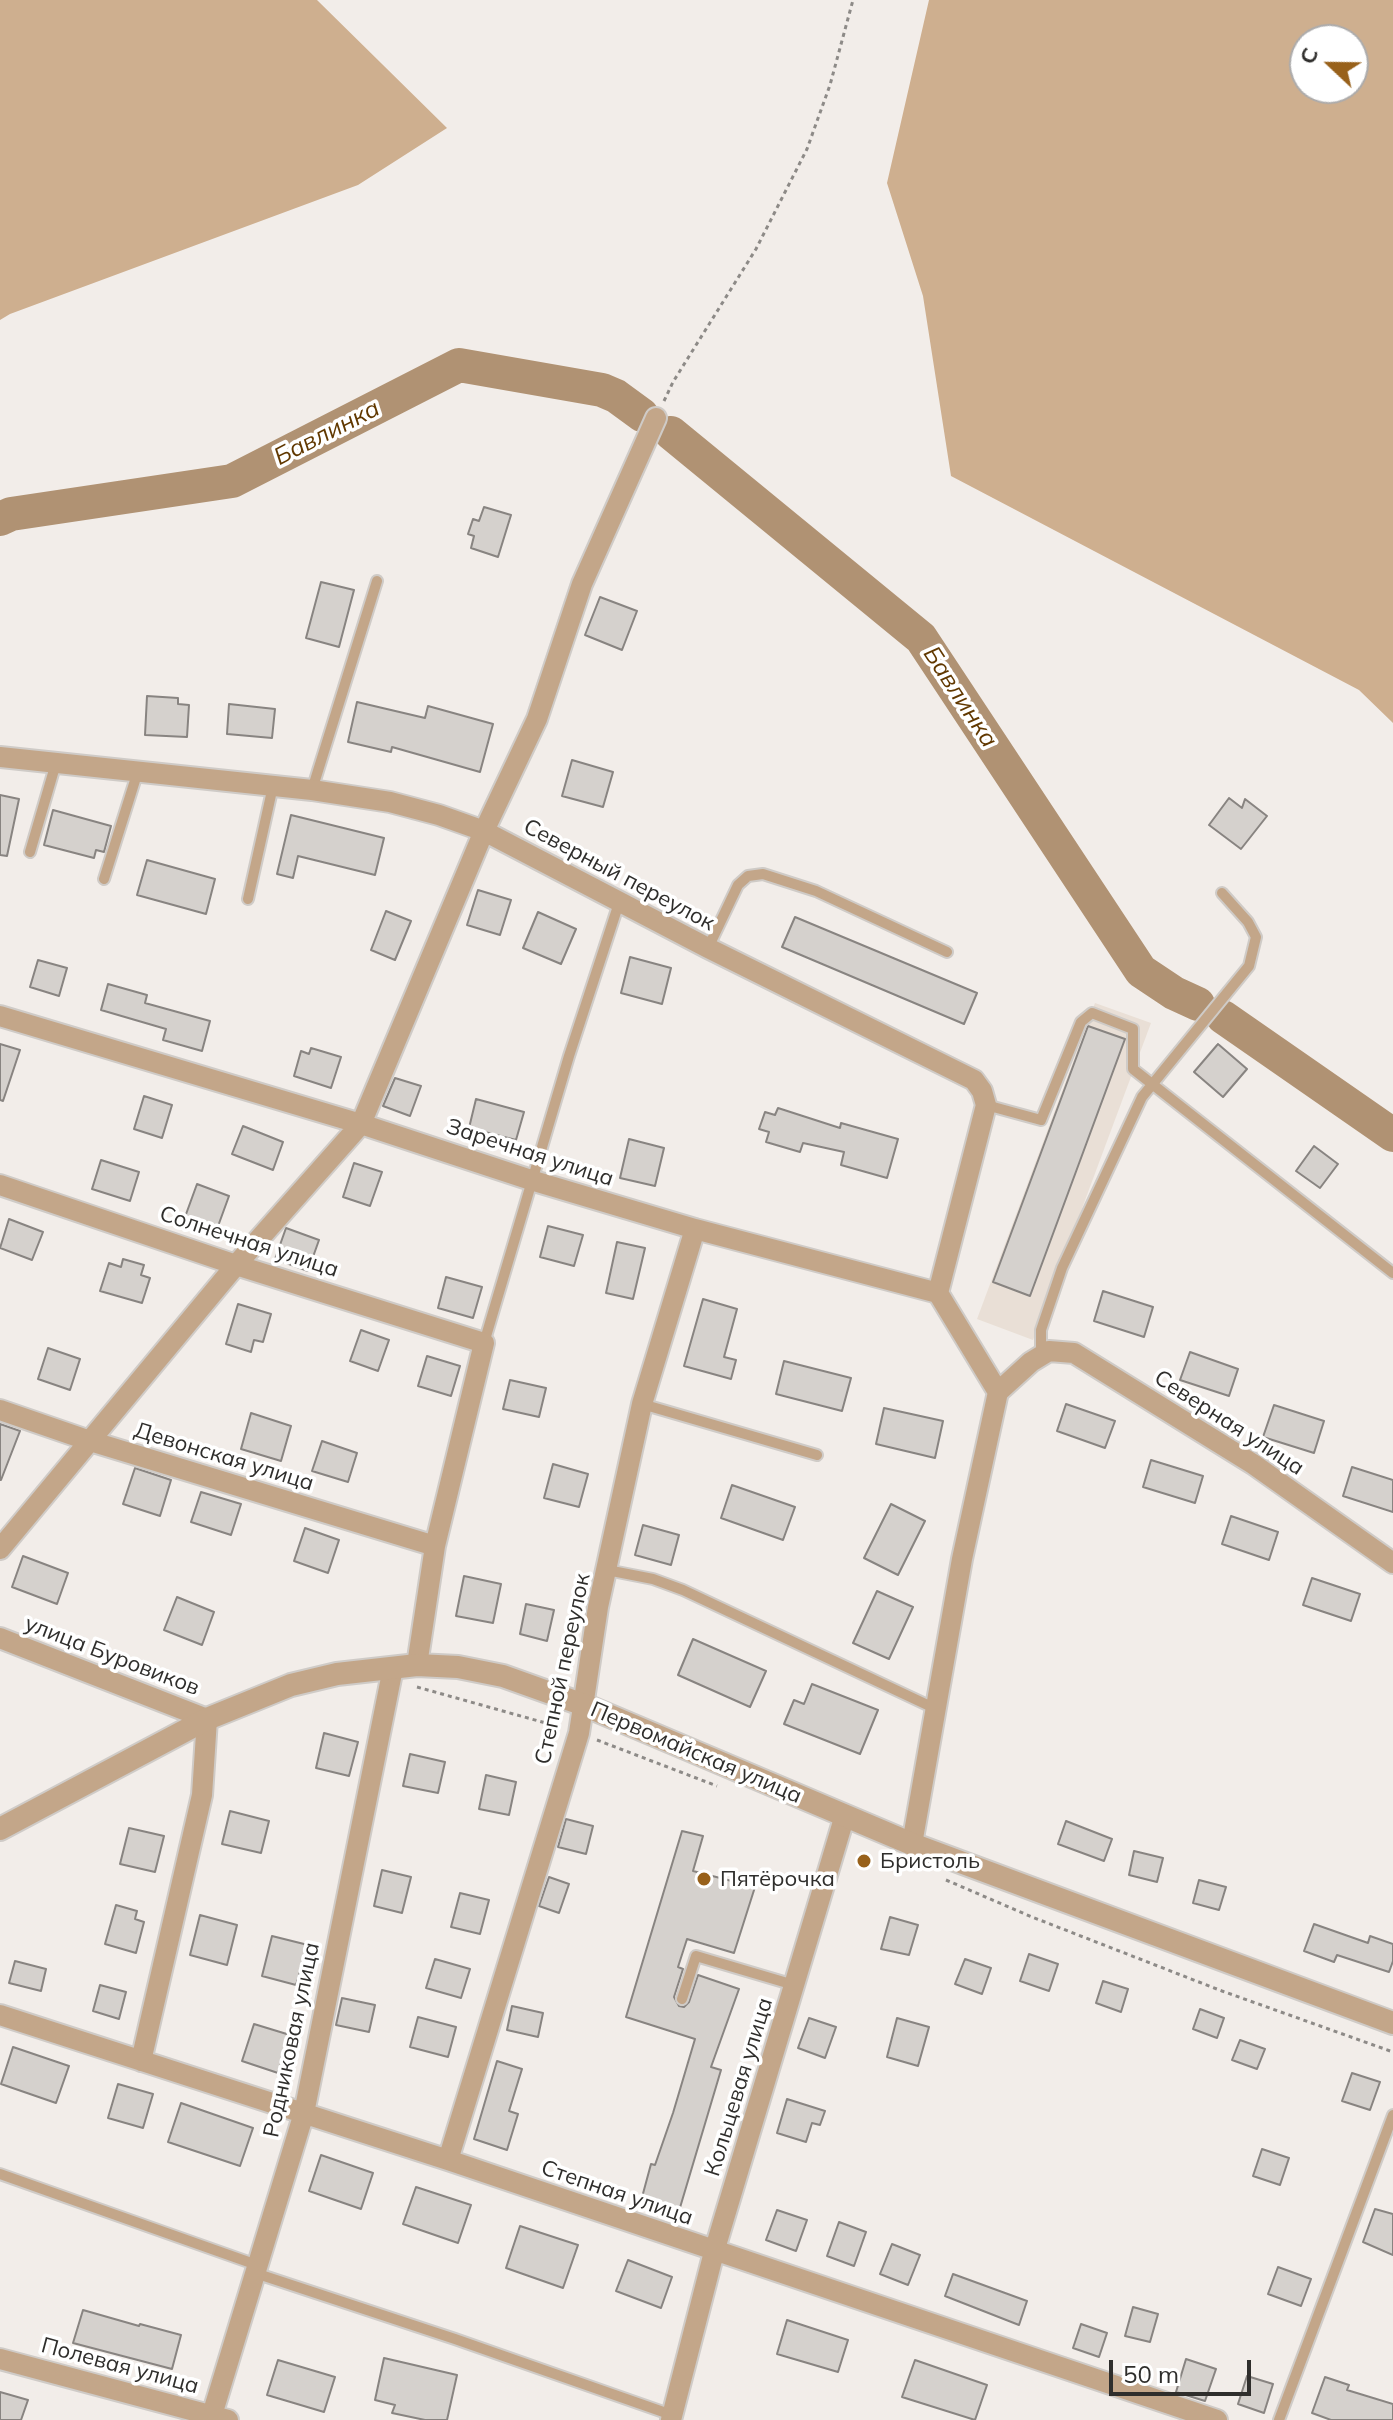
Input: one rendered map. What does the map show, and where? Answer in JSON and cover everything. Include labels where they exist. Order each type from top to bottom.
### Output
[{"type":"street","points":[[0,1549],[236,1265],[361,1124],[484,831],[537,719],[582,584],[656,418]]},
{"type":"street","name":"Северный переулок","points":[[0,757],[312,790],[390,802],[484,831],[619,903],[974,1080],[982,1091],[986,1105]]},
{"type":"street","name":"Заречная улица","points":[[0,1016],[361,1124],[534,1181],[695,1229],[938,1293]]},
{"type":"street","points":[[986,1105],[938,1293],[998,1392]]},
{"type":"street","name":"Солнечная улица","points":[[0,1185],[236,1265],[484,1343]]},
{"type":"street","name":"Степной переулок","points":[[448,2160],[579,1733],[598,1607],[642,1404],[695,1229]]},
{"type":"street","points":[[417,1665],[435,1546],[484,1343]]},
{"type":"street","name":"Северная улица","points":[[1036,1359],[1049,1351],[1074,1353],[1253,1464],[1393,1563]]},
{"type":"street","points":[[912,1844],[962,1559],[998,1392],[1036,1359]]},
{"type":"street","name":"Девонская улица","points":[[0,1410],[90,1441],[435,1546]]},
{"type":"street","name":"улица Буровиков","points":[[0,1638],[207,1719]]},
{"type":"street","name":"Первомайская улица","points":[[0,1829],[207,1719],[291,1685],[337,1674],[391,1674],[417,1665],[458,1667],[503,1676],[584,1705],[912,1844],[1393,2023]]},
{"type":"street","name":"Родниковая улица","points":[[216,2418],[256,2269],[304,2113],[391,1674]]},
{"type":"street","points":[[141,2061],[202,1795],[207,1719]]},
{"type":"street","name":"Кольцевая улица","points":[[671,2418],[714,2252],[845,1815]]},
{"type":"street","name":"Степная улица","points":[[0,2015],[448,2160],[1217,2420]]},
{"type":"street","name":"Полевая улица","points":[[0,2359],[216,2418]]},
{"type":"lane","points":[[312,790],[377,581]]},
{"type":"lane","points":[[30,852],[56,763]]},
{"type":"lane","points":[[104,879],[138,771]]},
{"type":"lane","points":[[248,899],[273,786]]},
{"type":"lane","points":[[708,948],[738,885],[748,876],[763,874],[816,891],[947,952]]},
{"type":"lane","points":[[1036,1359],[1041,1330],[1062,1268],[1142,1097],[1249,966],[1256,937],[1248,922],[1222,893]]},
{"type":"lane","points":[[484,1343],[569,1056],[619,903]]},
{"type":"lane","points":[[986,1105],[1041,1120],[1081,1022],[1092,1013],[1133,1029],[1133,1069],[1393,1273]]},
{"type":"lane","points":[[642,1404],[817,1455]]},
{"type":"lane","points":[[607,1570],[653,1579],[683,1590],[936,1709]]},
{"type":"lane","points":[[682,1999],[696,1956],[794,1985]]},
{"type":"lane","points":[[1279,2420],[1393,2115]]},
{"type":"lane","points":[[0,2174],[671,2418]]},
{"type":"path","points":[[656,418],[673,382],[756,249],[807,149],[830,85],[853,0]]},
{"type":"path","points":[[391,1674],[579,1733],[719,1786]]},
{"type":"path","points":[[946,1881],[1195,1980],[1393,2052]]},
{"type":"shaded area","points":[[0,0],[317,0],[447,128],[358,185],[0,320]]},
{"type":"shaded area","points":[[929,0],[1393,0],[1393,723],[1359,690],[951,476],[923,296],[887,183]]},
{"type":"shaded area","points":[[1095,1003],[1151,1023],[1033,1340],[977,1319]]},
{"type":"building","points":[[484,507],[511,515],[498,557],[471,548],[474,536],[468,534],[473,519],[479,521]]},
{"type":"building","points":[[321,582],[354,590],[339,647],[306,638]]},
{"type":"building","points":[[600,597],[637,611],[622,650],[585,635]]},
{"type":"building","points":[[147,696],[178,698],[178,704],[189,705],[187,737],[145,735]]},
{"type":"building","points":[[357,702],[425,718],[428,706],[493,724],[480,772],[392,747],[391,752],[348,742]]},
{"type":"building","points":[[229,704],[275,709],[272,738],[227,734]]},
{"type":"building","points":[[572,760],[613,772],[603,807],[562,796]]},
{"type":"building","points":[[0,795],[19,799],[7,856],[0,855]]},
{"type":"building","points":[[1229,798],[1242,808],[1245,799],[1267,816],[1241,849],[1209,825]]},
{"type":"building","points":[[53,810],[111,826],[104,852],[96,850],[94,858],[44,845]]},
{"type":"building","points":[[291,815],[384,838],[375,875],[298,856],[293,878],[277,874]]},
{"type":"building","points":[[147,860],[215,879],[206,914],[137,895]]},
{"type":"building","points":[[478,890],[511,900],[500,935],[467,925]]},
{"type":"building","points":[[386,911],[411,921],[395,960],[371,950]]},
{"type":"building","points":[[538,912],[576,929],[561,964],[523,948]]},
{"type":"building","points":[[795,917],[977,993],[964,1024],[782,947]]},
{"type":"building","points":[[630,957],[671,968],[662,1004],[621,993]]},
{"type":"building","points":[[38,960],[67,968],[59,996],[30,987]]},
{"type":"building","points":[[108,984],[147,995],[145,1003],[210,1021],[202,1051],[163,1040],[166,1029],[101,1010]]},
{"type":"building","points":[[1088,1026],[1125,1039],[1030,1296],[993,1282]]},
{"type":"building","points":[[0,1044],[20,1050],[3,1101],[0,1100]]},
{"type":"building","points":[[1218,1044],[1247,1069],[1223,1097],[1194,1072]]},
{"type":"building","points":[[311,1048],[341,1057],[331,1088],[294,1076],[301,1051],[309,1054]]},
{"type":"building","points":[[395,1078],[421,1086],[410,1116],[383,1106]]},
{"type":"building","points":[[144,1096],[172,1105],[162,1138],[134,1129]]},
{"type":"building","points":[[476,1099],[524,1112],[516,1140],[469,1128]]},
{"type":"building","points":[[778,1108],[840,1128],[841,1123],[898,1139],[887,1178],[841,1165],[844,1152],[803,1143],[800,1152],[766,1142],[769,1132],[759,1129],[765,1112],[775,1115]]},
{"type":"building","points":[[243,1126],[283,1142],[273,1170],[232,1154]]},
{"type":"building","points":[[629,1139],[664,1148],[655,1186],[620,1178]]},
{"type":"building","points":[[1314,1146],[1338,1164],[1320,1188],[1296,1171]]},
{"type":"building","points":[[101,1160],[139,1172],[130,1201],[92,1189]]},
{"type":"building","points":[[354,1163],[382,1172],[370,1206],[343,1197]]},
{"type":"building","points":[[197,1184],[229,1196],[217,1229],[185,1217]]},
{"type":"building","points":[[9,1219],[43,1232],[32,1260],[0,1248]]},
{"type":"building","points":[[548,1226],[583,1235],[574,1266],[540,1257]]},
{"type":"building","points":[[286,1228],[319,1240],[308,1271],[275,1259]]},
{"type":"building","points":[[617,1242],[645,1248],[633,1299],[606,1293]]},
{"type":"building","points":[[123,1259],[144,1265],[141,1275],[150,1278],[142,1303],[100,1291],[109,1263],[121,1267]]},
{"type":"building","points":[[446,1277],[482,1287],[473,1318],[438,1308]]},
{"type":"building","points":[[1103,1291],[1153,1307],[1144,1337],[1094,1321]]},
{"type":"building","points":[[703,1299],[737,1309],[724,1357],[736,1360],[731,1379],[684,1366]]},
{"type":"building","points":[[238,1304],[271,1314],[263,1342],[254,1340],[251,1352],[226,1344]]},
{"type":"building","points":[[361,1330],[389,1340],[378,1371],[350,1361]]},
{"type":"building","points":[[48,1348],[80,1359],[70,1390],[38,1379]]},
{"type":"building","points":[[1190,1352],[1238,1369],[1229,1396],[1180,1380]]},
{"type":"building","points":[[427,1356],[460,1366],[451,1396],[418,1386]]},
{"type":"building","points":[[784,1361],[851,1378],[842,1411],[776,1394]]},
{"type":"building","points":[[510,1380],[546,1388],[539,1417],[503,1409]]},
{"type":"building","points":[[1066,1404],[1115,1421],[1105,1448],[1057,1431]]},
{"type":"building","points":[[1274,1405],[1324,1421],[1314,1453],[1263,1437]]},
{"type":"building","points":[[884,1408],[943,1421],[935,1458],[876,1444]]},
{"type":"building","points":[[251,1413],[291,1426],[281,1461],[241,1449]]},
{"type":"building","points":[[0,1424],[20,1431],[1,1480],[0,1480]]},
{"type":"building","points":[[322,1441],[357,1453],[348,1482],[312,1471]]},
{"type":"building","points":[[1151,1460],[1203,1476],[1195,1503],[1143,1487]]},
{"type":"building","points":[[553,1464],[588,1474],[579,1507],[544,1498]]},
{"type":"building","points":[[1352,1467],[1393,1480],[1393,1512],[1343,1496]]},
{"type":"building","points":[[135,1468],[171,1480],[160,1516],[123,1504]]},
{"type":"building","points":[[732,1485],[795,1507],[783,1540],[721,1518]]},
{"type":"building","points":[[201,1492],[241,1504],[231,1535],[191,1522]]},
{"type":"building","points":[[891,1504],[925,1521],[898,1575],[864,1558]]},
{"type":"building","points":[[1231,1516],[1278,1532],[1269,1560],[1222,1544]]},
{"type":"building","points":[[643,1525],[679,1535],[671,1565],[635,1555]]},
{"type":"building","points":[[305,1528],[339,1540],[328,1573],[294,1561]]},
{"type":"building","points":[[23,1556],[68,1573],[57,1604],[12,1587]]},
{"type":"building","points":[[464,1576],[501,1584],[493,1623],[456,1616]]},
{"type":"building","points":[[1312,1578],[1360,1594],[1351,1621],[1303,1605]]},
{"type":"building","points":[[877,1591],[913,1607],[889,1659],[853,1643]]},
{"type":"building","points":[[177,1597],[214,1612],[202,1645],[164,1630]]},
{"type":"building","points":[[526,1604],[554,1610],[547,1641],[520,1634]]},
{"type":"building","points":[[693,1639],[766,1671],[750,1707],[678,1675]]},
{"type":"building","points":[[812,1684],[878,1710],[860,1754],[784,1724],[794,1700],[804,1704]]},
{"type":"building","points":[[324,1733],[358,1742],[349,1776],[316,1768]]},
{"type":"building","points":[[410,1754],[445,1762],[438,1793],[403,1786]]},
{"type":"building","points":[[486,1775],[516,1782],[509,1815],[479,1809]]},
{"type":"building","points":[[230,1811],[269,1821],[261,1853],[222,1844]]},
{"type":"building","points":[[566,1819],[593,1826],[586,1854],[558,1847]]},
{"type":"building","points":[[1066,1821],[1112,1839],[1104,1861],[1058,1844]]},
{"type":"building","points":[[129,1828],[164,1836],[155,1872],[120,1864]]},
{"type":"building","points":[[682,1831],[703,1836],[693,1871],[755,1887],[734,1953],[687,1939],[678,1967],[683,1969],[674,1997],[679,2006],[684,2007],[689,2002],[698,1975],[739,1989],[711,2067],[721,2070],[679,2211],[641,2201],[651,2164],[655,2165],[673,2113],[695,2039],[626,2017]]},
{"type":"building","points":[[1134,1851],[1163,1858],[1157,1882],[1129,1875]]},
{"type":"building","points":[[382,1870],[411,1877],[402,1913],[374,1906]]},
{"type":"building","points":[[549,1877],[569,1884],[559,1913],[539,1906]]},
{"type":"building","points":[[1199,1880],[1226,1887],[1219,1910],[1193,1903]]},
{"type":"building","points":[[460,1893],[489,1900],[480,1934],[451,1927]]},
{"type":"building","points":[[116,1905],[137,1911],[135,1919],[144,1922],[136,1953],[105,1944]]},
{"type":"building","points":[[200,1915],[237,1925],[227,1965],[190,1955]]},
{"type":"building","points":[[890,1917],[918,1925],[909,1955],[881,1949]]},
{"type":"building","points":[[1314,1924],[1368,1943],[1370,1936],[1393,1944],[1393,1961],[1389,1972],[1337,1955],[1334,1962],[1304,1951]]},
{"type":"building","points":[[272,1936],[308,1945],[296,1985],[262,1976]]},
{"type":"building","points":[[1029,1954],[1058,1964],[1049,1991],[1020,1981]]},
{"type":"building","points":[[435,1959],[470,1969],[461,1998],[426,1988]]},
{"type":"building","points":[[965,1959],[991,1968],[982,1994],[955,1984]]},
{"type":"building","points":[[15,1961],[46,1969],[41,1991],[9,1983]]},
{"type":"building","points":[[1103,1981],[1128,1989],[1121,2012],[1096,2003]]},
{"type":"building","points":[[100,1985],[126,1992],[119,2019],[93,2011]]},
{"type":"building","points":[[342,1998],[375,2005],[369,2032],[336,2025]]},
{"type":"building","points":[[512,2006],[543,2013],[538,2037],[507,2030]]},
{"type":"building","points":[[1200,2009],[1224,2018],[1217,2038],[1193,2029]]},
{"type":"building","points":[[418,2017],[456,2027],[448,2057],[410,2047]]},
{"type":"building","points":[[809,2018],[836,2027],[825,2058],[798,2048]]},
{"type":"building","points":[[897,2018],[929,2027],[918,2066],[887,2057]]},
{"type":"building","points":[[254,2024],[290,2035],[278,2073],[242,2061]]},
{"type":"building","points":[[1240,2040],[1265,2049],[1257,2069],[1232,2060]]},
{"type":"building","points":[[13,2047],[69,2066],[56,2103],[1,2084]]},
{"type":"building","points":[[497,2061],[522,2069],[509,2111],[518,2114],[507,2150],[474,2139]]},
{"type":"building","points":[[1352,2073],[1380,2082],[1370,2110],[1342,2101]]},
{"type":"building","points":[[118,2084],[153,2094],[143,2128],[108,2118]]},
{"type":"building","points":[[787,2099],[825,2111],[820,2125],[812,2123],[806,2142],[777,2133]]},
{"type":"building","points":[[181,2103],[253,2128],[240,2166],[168,2142]]},
{"type":"building","points":[[1262,2149],[1289,2158],[1280,2185],[1253,2176]]},
{"type":"building","points":[[321,2155],[373,2173],[361,2209],[309,2191]]},
{"type":"building","points":[[416,2187],[471,2205],[458,2243],[403,2224]]},
{"type":"building","points":[[1375,2209],[1393,2214],[1393,2255],[1363,2242]]},
{"type":"building","points":[[777,2210],[807,2220],[796,2251],[766,2240]]},
{"type":"building","points":[[839,2222],[866,2232],[854,2266],[827,2256]]},
{"type":"building","points":[[520,2226],[578,2245],[563,2288],[506,2268]]},
{"type":"building","points":[[892,2244],[920,2255],[908,2285],[880,2274]]},
{"type":"building","points":[[628,2260],[672,2277],[661,2308],[616,2291]]},
{"type":"building","points":[[1278,2267],[1311,2279],[1301,2306],[1268,2294]]},
{"type":"building","points":[[953,2274],[1027,2301],[1019,2325],[945,2296]]},
{"type":"building","points":[[1133,2307],[1158,2314],[1150,2342],[1125,2336]]},
{"type":"building","points":[[83,2310],[181,2335],[172,2369],[73,2343]]},
{"type":"building","points":[[787,2320],[848,2340],[838,2372],[777,2354]]},
{"type":"building","points":[[1081,2324],[1107,2333],[1099,2357],[1073,2348]]},
{"type":"building","points":[[384,2358],[457,2375],[447,2420],[425,2420],[392,2413],[395,2405],[375,2400]]},
{"type":"building","points":[[1186,2359],[1216,2369],[1205,2401],[1176,2392]]},
{"type":"building","points":[[278,2360],[335,2377],[324,2412],[267,2395]]},
{"type":"building","points":[[915,2360],[987,2385],[975,2420],[902,2397]]},
{"type":"building","points":[[1247,2376],[1273,2384],[1264,2413],[1238,2404]]},
{"type":"building","points":[[1325,2377],[1349,2385],[1347,2390],[1393,2404],[1393,2420],[1331,2420],[1312,2413]]},
{"type":"building","points":[[0,2392],[28,2400],[21,2420],[0,2420]]},
{"type":"waterway","name":"Бавлинка","points":[[0,519],[11,514],[232,481],[459,365],[602,390],[642,415]]},
{"type":"waterway","name":"Бавлинка","points":[[671,433],[921,638],[1141,971],[1174,993],[1198,1004]]},
{"type":"waterway","name":"Бавлинка","points":[[1223,1017],[1393,1135]]},
{"type":"place","name":"Бристоль","points":[[864,1861]]},
{"type":"place","name":"Пятёрочка","points":[[704,1879]]}]
